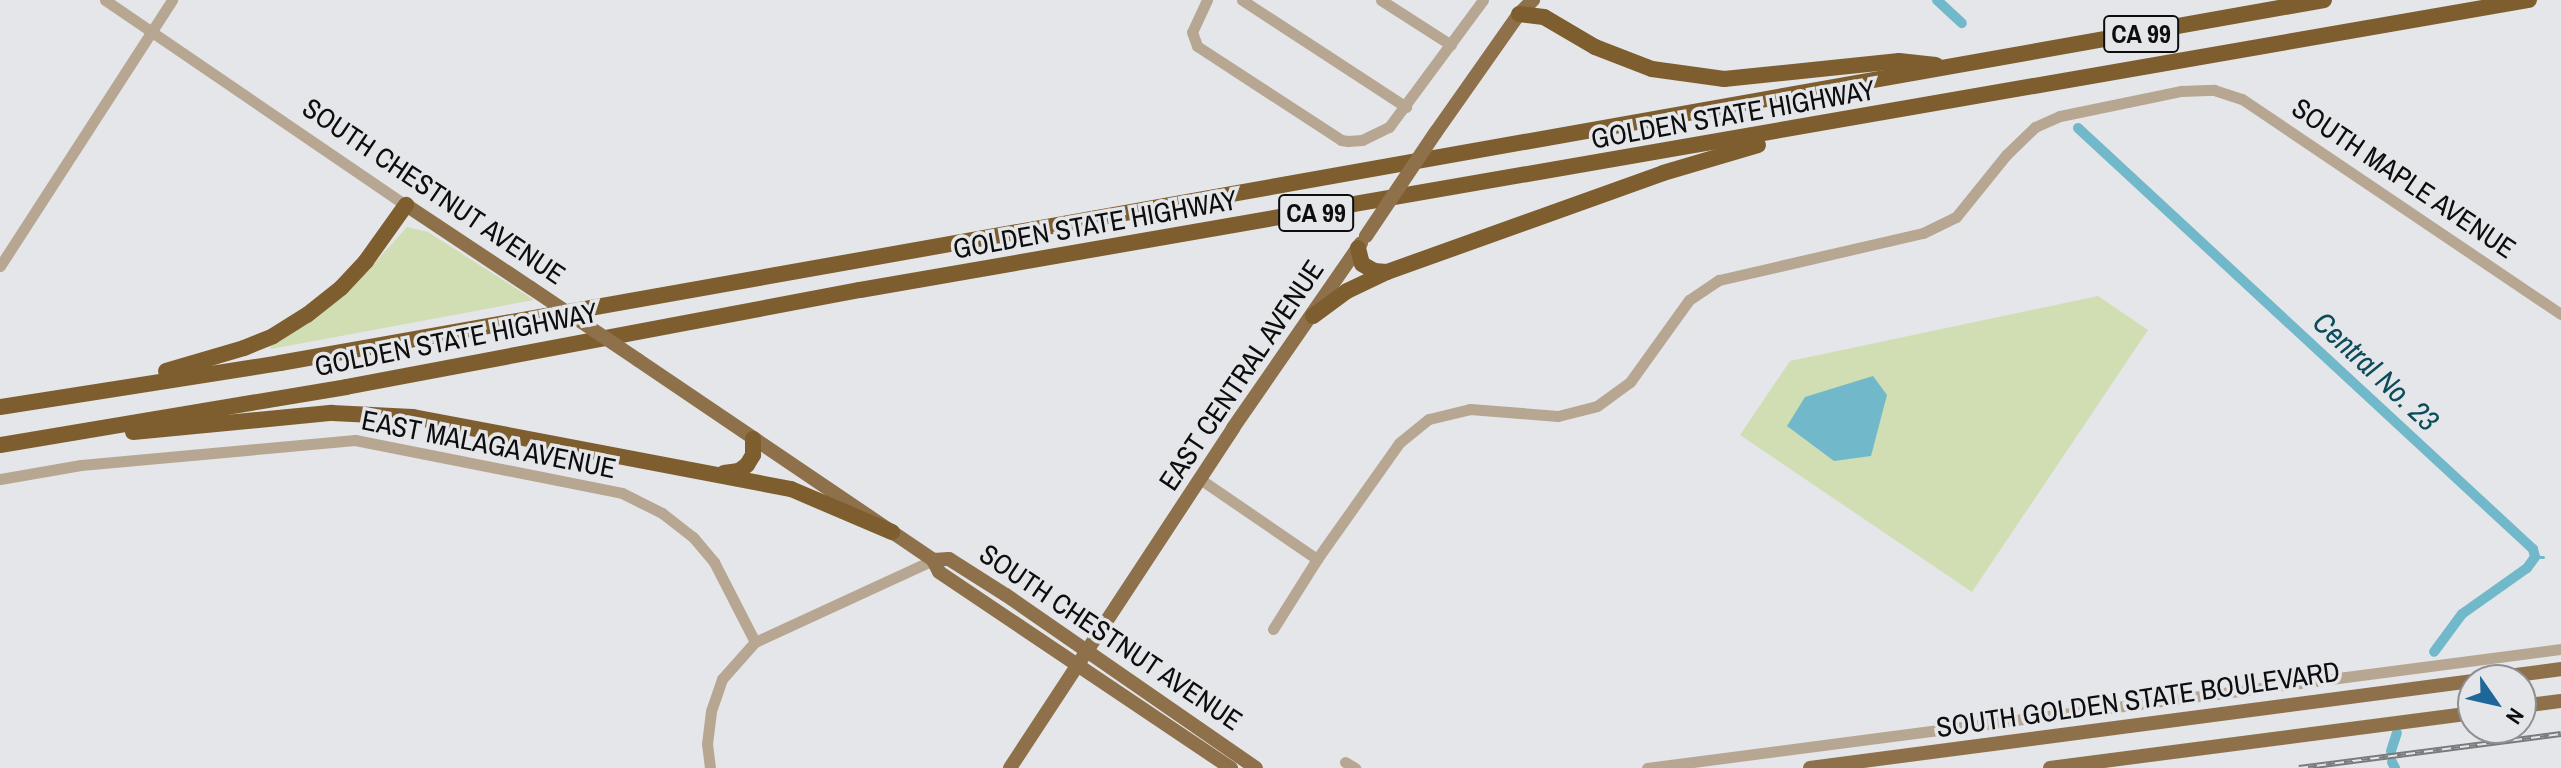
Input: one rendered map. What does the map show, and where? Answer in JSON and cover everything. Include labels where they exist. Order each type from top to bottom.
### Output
[{"type":"highway","points":[[1547,0],[1559,24]]},
{"type":"highway","name":"GOLDEN STATE HIGHWAY","points":[[0,407],[280,363],[1735,103],[1957,68],[2324,0]]},
{"type":"highway","name":"GOLDEN STATE HIGHWAY","points":[[0,445],[104,429],[860,290],[2529,0]]},
{"type":"highway","points":[[1521,7],[1559,24],[1595,47],[1652,69],[1724,79],[1899,61],[1957,68]]},
{"type":"highway","points":[[1313,316],[1347,291],[1387,272],[1663,173],[1841,121]]},
{"type":"highway","points":[[115,387],[244,348],[273,336],[307,315],[341,288],[366,261],[406,205]]},
{"type":"highway","points":[[1362,242],[1362,264],[1374,271],[1387,272]]},
{"type":"highway","points":[[104,429],[141,433],[332,413],[413,417],[715,473],[804,493],[892,532]]},
{"type":"highway","points":[[715,473],[742,469],[753,455],[753,439]]},
{"type":"main road","name":"EAST CENTRAL AVENUE","points":[[1010,768],[1200,479],[1521,7],[1533,0]]},
{"type":"main road","name":"SOUTH CHESTNUT AVENUE","points":[[406,205],[892,532],[933,560],[939,572],[1231,768]]},
{"type":"main road","name":"SOUTH CHESTNUT AVENUE","points":[[933,560],[949,559],[1256,768]]},
{"type":"main road","name":"SOUTH GOLDEN STATE BOULEVARD","points":[[2537,672],[2561,669]]},
{"type":"main road","name":"SOUTH GOLDEN STATE BOULEVARD","points":[[1810,768],[2457,683]]},
{"type":"main road","points":[[2537,704],[2561,701]]},
{"type":"main road","name":"SOUTH GOLDEN STATE BOULEVARD","points":[[2050,768],[2457,715]]},
{"type":"street","name":"SOUTH CHESTNUT AVENUE","points":[[105,0],[406,205]]},
{"type":"street","points":[[0,266],[172,0]]},
{"type":"street","points":[[1207,0],[1192,32],[1197,46],[1341,140],[1362,140],[1378,134],[1406,107],[1483,0]]},
{"type":"street","points":[[1242,0],[1406,107]]},
{"type":"street","points":[[1381,0],[1451,45]]},
{"type":"street","name":"SOUTH MAPLE AVENUE","points":[[1317,559],[1399,443],[1429,419],[1470,409],[1558,416],[1597,406],[1630,382],[1689,300],[1719,280],[1923,233],[1956,217],[2035,127],[2060,116],[2181,91],[2214,90],[2242,99],[2561,314]]},
{"type":"street","name":"EAST MALAGA AVENUE","points":[[0,479],[81,465],[355,440],[622,493],[662,513],[693,537],[714,562],[755,642]]},
{"type":"street","points":[[1200,479],[1317,559],[1273,629]]},
{"type":"street","points":[[710,768],[707,744],[711,711],[722,679],[755,642],[933,560]]},
{"type":"street","points":[[1647,768],[2561,649]]},
{"type":"green space","points":[[407,227],[428,232],[534,300],[271,349],[270,343],[313,321],[352,288]]},
{"type":"green space","points":[[2098,296],[2148,330],[1972,592],[1740,435],[1790,361]]},
{"type":"water","points":[[1873,376],[1887,395],[1871,456],[1834,461],[1787,426],[1805,397]]},
{"type":"waterway","name":"Central No. 23","points":[[1937,0],[1962,23]]},
{"type":"waterway","name":"Central No. 23","points":[[2078,128],[2533,549],[2535,557],[2527,568],[2462,614],[2434,652]]},
{"type":"waterway","points":[[2535,557],[2543,557]]},
{"type":"waterway","name":"Central No. 23","points":[[2391,751],[2397,733]]},
{"type":"waterway","name":"Central No. 23","points":[[2392,762],[2395,768]]},
{"type":"railway","points":[[2299,768],[2561,734]]}]
